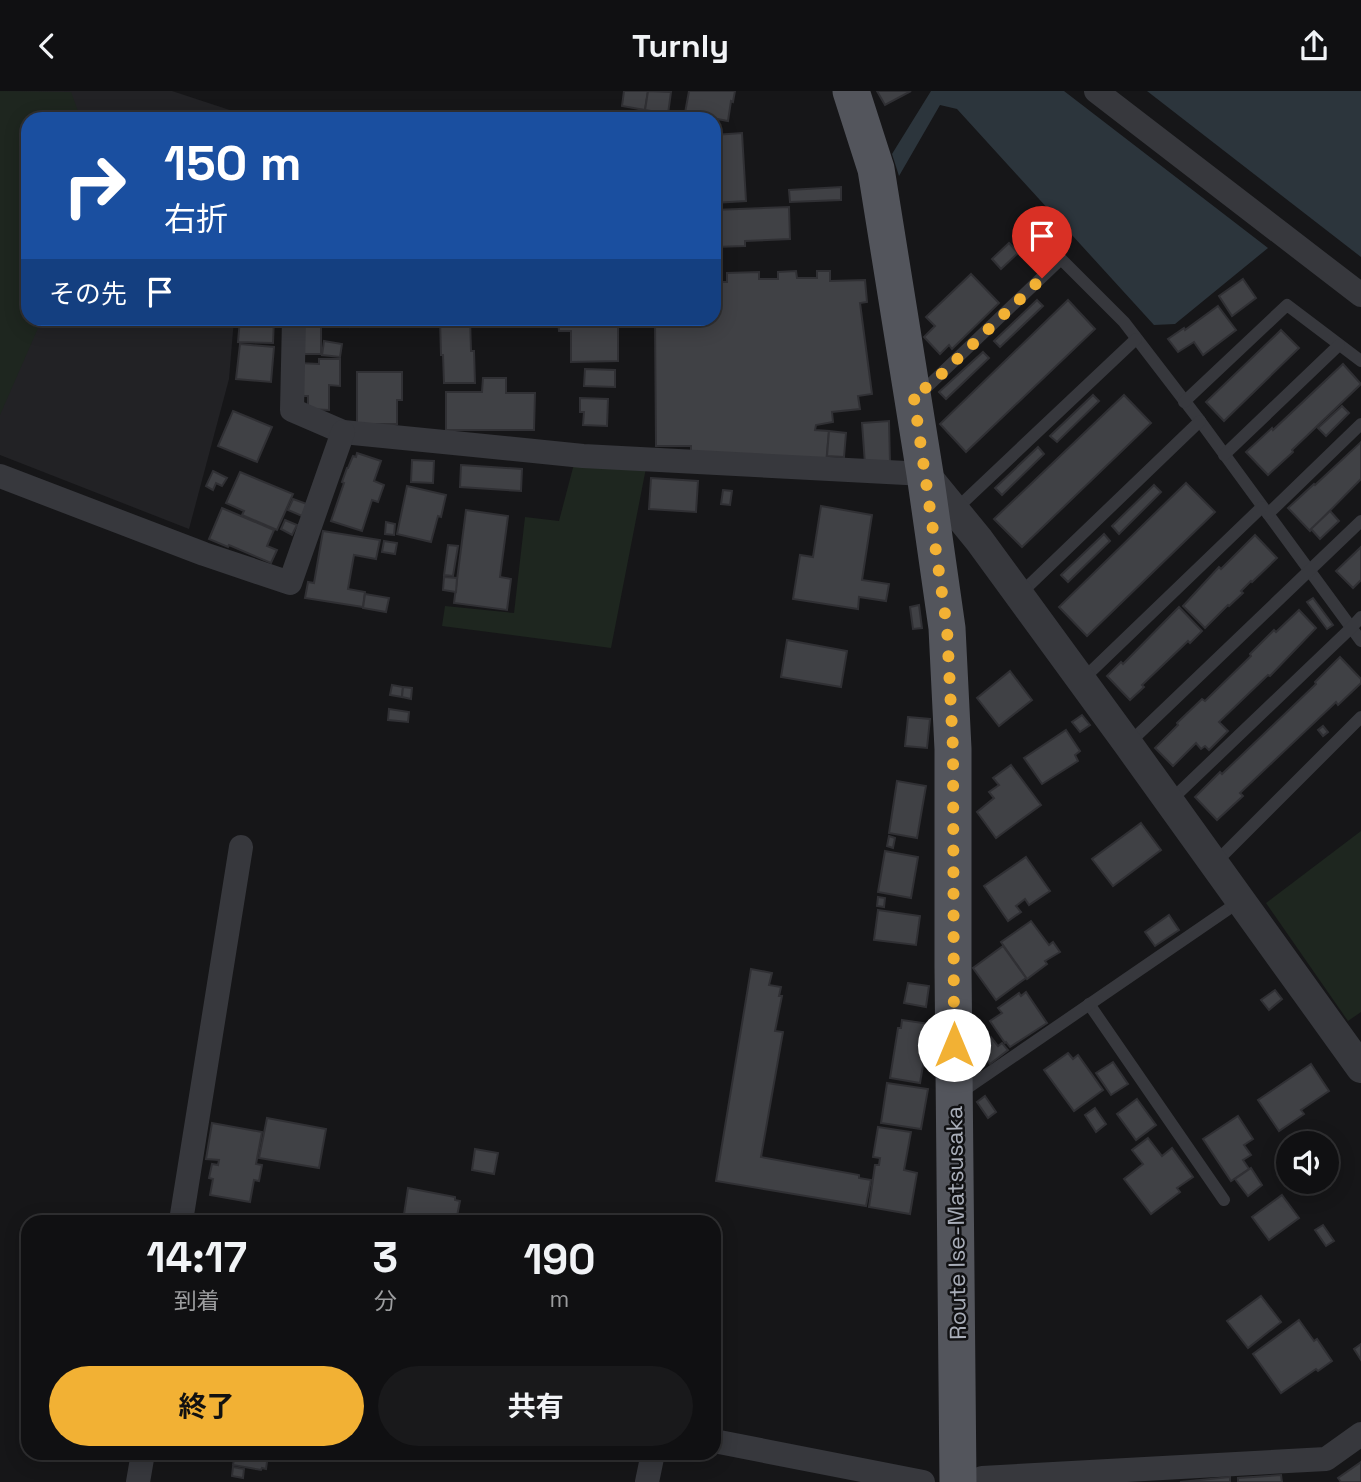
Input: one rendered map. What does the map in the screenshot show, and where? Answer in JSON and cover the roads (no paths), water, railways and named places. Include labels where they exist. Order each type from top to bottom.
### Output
[{"type":"main road","name":"Route Ise-Matsusaka","points":[[851,91],[876,169],[913,391],[947,628],[953,749],[958,1482]]},
{"type":"street","points":[[1096,91],[1361,295]]},
{"type":"street","points":[[294,326],[292,410],[343,432],[583,456],[925,474],[955,510],[1128,744],[1361,1069]]},
{"type":"street","points":[[0,476],[204,554],[290,583],[343,432]]},
{"type":"street","points":[[182,1215],[241,846]]},
{"type":"street","points":[[974,1482],[982,1478],[1326,1459],[1361,1434]]},
{"type":"street","points":[[721,1442],[923,1482]]},
{"type":"street","points":[[138,1482],[142,1460]]},
{"type":"street","points":[[647,1482],[652,1460]]},
{"type":"lane","points":[[913,391],[928,387],[1061,259],[1124,323],[1200,421],[1361,641]]},
{"type":"lane","points":[[1184,402],[1287,305],[1361,361]]},
{"type":"lane","points":[[955,510],[1136,339]]},
{"type":"lane","points":[[1224,455],[1339,345]]},
{"type":"lane","points":[[1018,595],[1200,421]]},
{"type":"lane","points":[[1081,681],[1361,424]]},
{"type":"lane","points":[[1128,744],[1361,521]]},
{"type":"lane","points":[[1169,802],[1361,617]]},
{"type":"lane","points":[[1214,864],[1361,717]]},
{"type":"lane","points":[[954,1097],[1240,901]]},
{"type":"lane","points":[[1089,1004],[1224,1200]]}]
